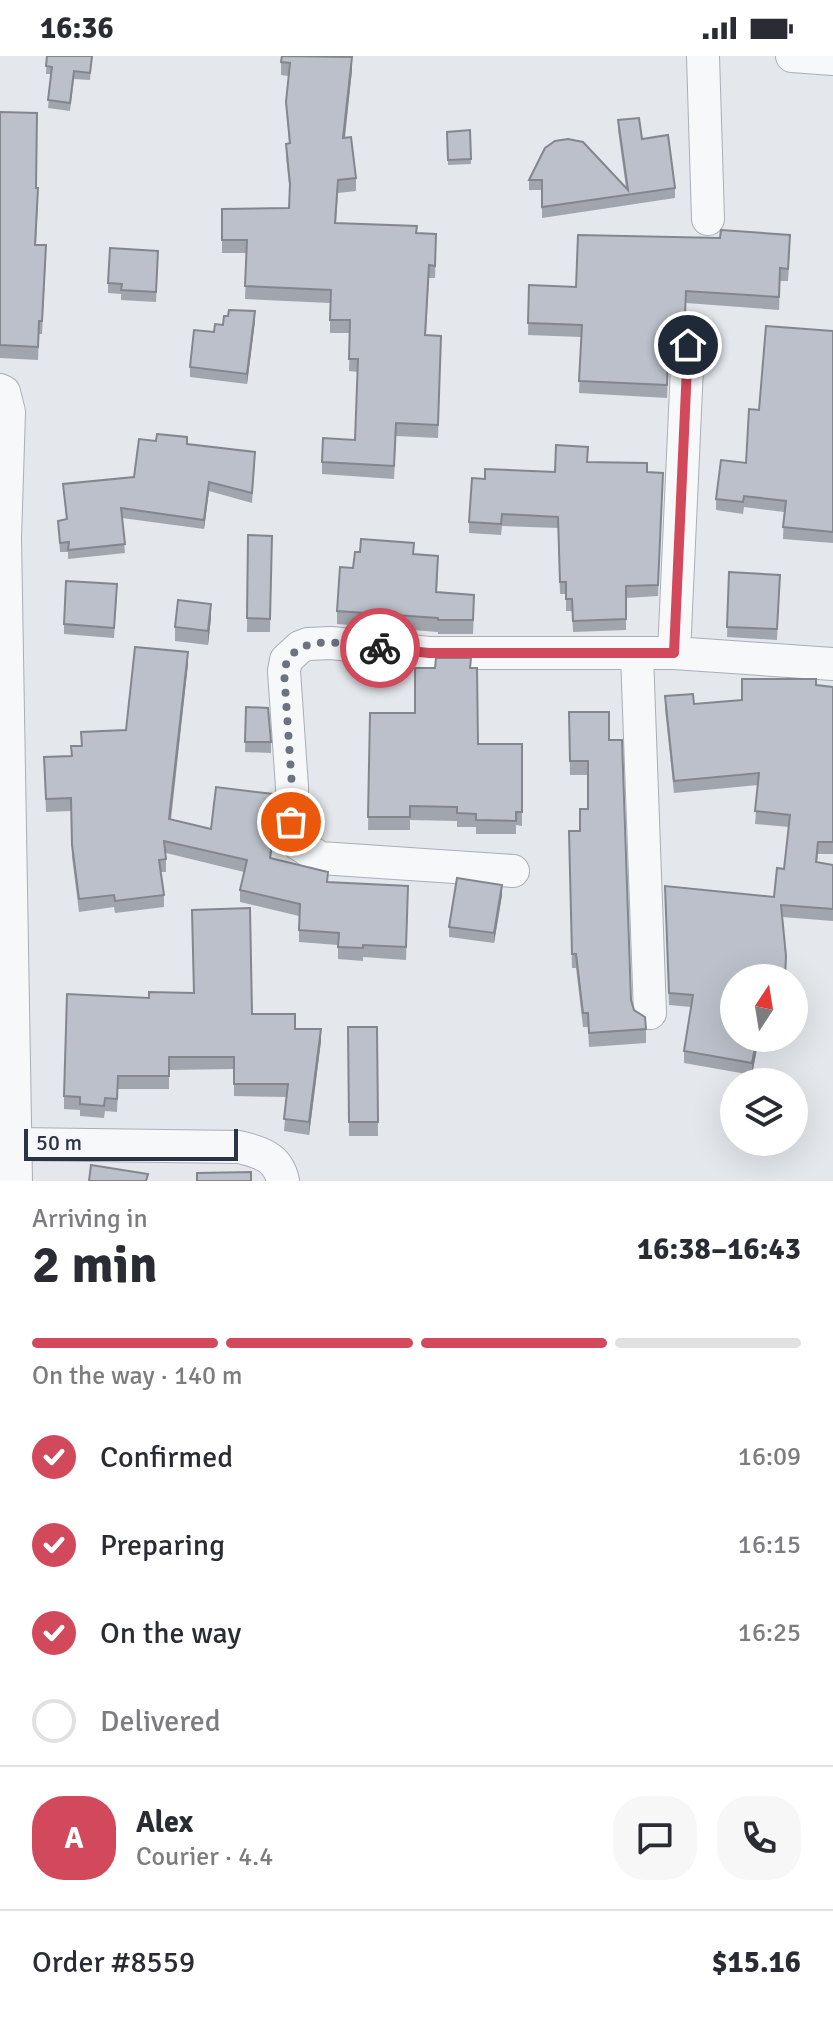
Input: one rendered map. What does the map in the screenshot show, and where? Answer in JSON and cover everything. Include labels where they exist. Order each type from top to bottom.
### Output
[{"type":"street","points":[[703,56],[708,219]]},
{"type":"street","points":[[792,56],[833,59]]},
{"type":"street","points":[[674,653],[688,345]]},
{"type":"street","points":[[0,390],[4,392],[9,412],[3,538],[5,789],[16,1181]]},
{"type":"street","points":[[513,871],[320,858],[297,843],[292,835],[291,822],[292,787],[284,671],[286,660],[293,651],[308,644],[331,643],[429,653],[674,653],[833,664]]},
{"type":"street","points":[[637,655],[650,1013]]},
{"type":"street","points":[[16,1144],[239,1147],[266,1154],[281,1171],[283,1181]]},
{"type":"building","points":[[47,56],[92,56],[90,73],[74,71],[70,103],[48,100],[52,67],[46,66]]},
{"type":"building","points":[[282,56],[352,57],[343,138],[351,137],[356,178],[338,180],[335,223],[417,226],[416,233],[436,234],[435,266],[429,265],[425,335],[441,336],[438,425],[396,423],[394,466],[322,462],[323,438],[355,440],[358,359],[349,359],[350,320],[330,320],[331,290],[245,286],[247,240],[222,240],[222,209],[289,208],[286,144],[290,143],[286,102],[290,63],[281,62]]},
{"type":"building","points":[[0,112],[37,113],[35,245],[46,245],[38,347],[0,345]]},
{"type":"building","points":[[639,118],[642,139],[668,135],[675,188],[542,207],[542,180],[529,180],[545,148],[555,141],[568,139],[583,142],[628,190],[618,120]]},
{"type":"building","points":[[470,130],[471,159],[448,160],[447,132]]},
{"type":"building","points":[[721,230],[790,235],[788,269],[780,268],[779,297],[686,291],[685,314],[672,322],[669,331],[667,385],[579,381],[582,325],[528,323],[529,285],[576,287],[578,235],[720,238]]},
{"type":"building","points":[[110,248],[158,251],[156,292],[121,290],[122,284],[108,283]]},
{"type":"building","points":[[229,310],[255,311],[247,374],[190,367],[194,330],[214,332],[215,324],[223,325],[224,316],[228,316]]},
{"type":"building","points":[[766,326],[833,331],[833,532],[783,527],[786,501],[744,496],[743,502],[716,499],[721,460],[746,463],[749,409],[759,410]]},
{"type":"building","points":[[157,434],[187,437],[187,444],[255,452],[252,493],[209,482],[204,520],[121,508],[125,544],[68,550],[69,542],[60,543],[58,521],[67,519],[63,484],[134,477],[139,439],[156,441]]},
{"type":"building","points":[[556,445],[588,447],[587,462],[647,463],[647,472],[663,473],[658,585],[626,586],[626,619],[573,621],[572,599],[566,599],[566,582],[560,582],[558,517],[502,514],[501,524],[469,522],[472,478],[485,479],[485,469],[555,472]]},
{"type":"building","points":[[248,535],[272,536],[270,619],[247,618]]},
{"type":"building","points":[[361,539],[414,543],[413,554],[438,556],[436,592],[474,595],[473,620],[337,611],[340,567],[353,568],[355,552],[360,552]]},
{"type":"building","points":[[729,572],[780,575],[777,629],[727,627]]},
{"type":"building","points":[[66,581],[117,584],[114,628],[64,624]]},
{"type":"building","points":[[178,600],[211,604],[208,631],[175,627]]},
{"type":"building","points":[[135,647],[188,652],[169,819],[211,829],[216,787],[273,794],[274,826],[270,858],[328,872],[327,882],[408,886],[406,947],[338,947],[339,933],[299,930],[300,904],[240,890],[247,860],[164,841],[166,859],[159,860],[164,895],[115,901],[114,895],[79,899],[72,845],[71,798],[46,799],[44,757],[72,756],[71,746],[82,746],[81,732],[126,730]]},
{"type":"building","points":[[436,658],[471,658],[470,668],[477,668],[478,744],[522,744],[522,812],[516,812],[516,821],[476,820],[476,814],[457,813],[457,807],[410,806],[410,817],[368,817],[370,713],[415,713],[415,668],[435,668]]},
{"type":"building","points":[[742,679],[816,679],[816,685],[833,687],[833,842],[818,842],[816,862],[833,865],[833,909],[781,905],[786,964],[720,964],[720,1052],[754,1052],[752,1063],[684,1051],[693,995],[669,993],[665,886],[774,897],[777,868],[784,869],[790,815],[755,811],[759,773],[674,781],[665,696],[693,694],[694,704],[742,700]]},
{"type":"building","points":[[246,707],[268,708],[271,742],[245,742]]},
{"type":"building","points":[[569,712],[609,712],[609,740],[622,740],[631,1000],[634,1010],[645,1017],[646,1029],[589,1033],[588,1013],[583,1013],[576,954],[572,954],[569,831],[580,831],[580,809],[588,809],[588,761],[570,761]]},
{"type":"building","points":[[457,878],[502,885],[494,933],[449,927]]},
{"type":"building","points":[[250,908],[252,1014],[295,1014],[295,1029],[321,1029],[309,1122],[284,1119],[288,1084],[234,1084],[234,1057],[169,1057],[169,1076],[118,1076],[117,1099],[105,1098],[104,1106],[80,1104],[80,1097],[64,1096],[67,994],[149,998],[149,992],[194,993],[192,910]]},
{"type":"building","points":[[348,1027],[377,1027],[378,1122],[349,1122]]},
{"type":"building","points":[[91,1165],[148,1174],[146,1181],[89,1181]]},
{"type":"building","points":[[251,1172],[251,1181],[197,1181],[197,1173]]},
{"type":"way so far","points":[[291,822],[286,660],[293,651],[308,644],[380,648]]},
{"type":"route","points":[[380,648],[429,653],[674,653],[688,345]]}]
